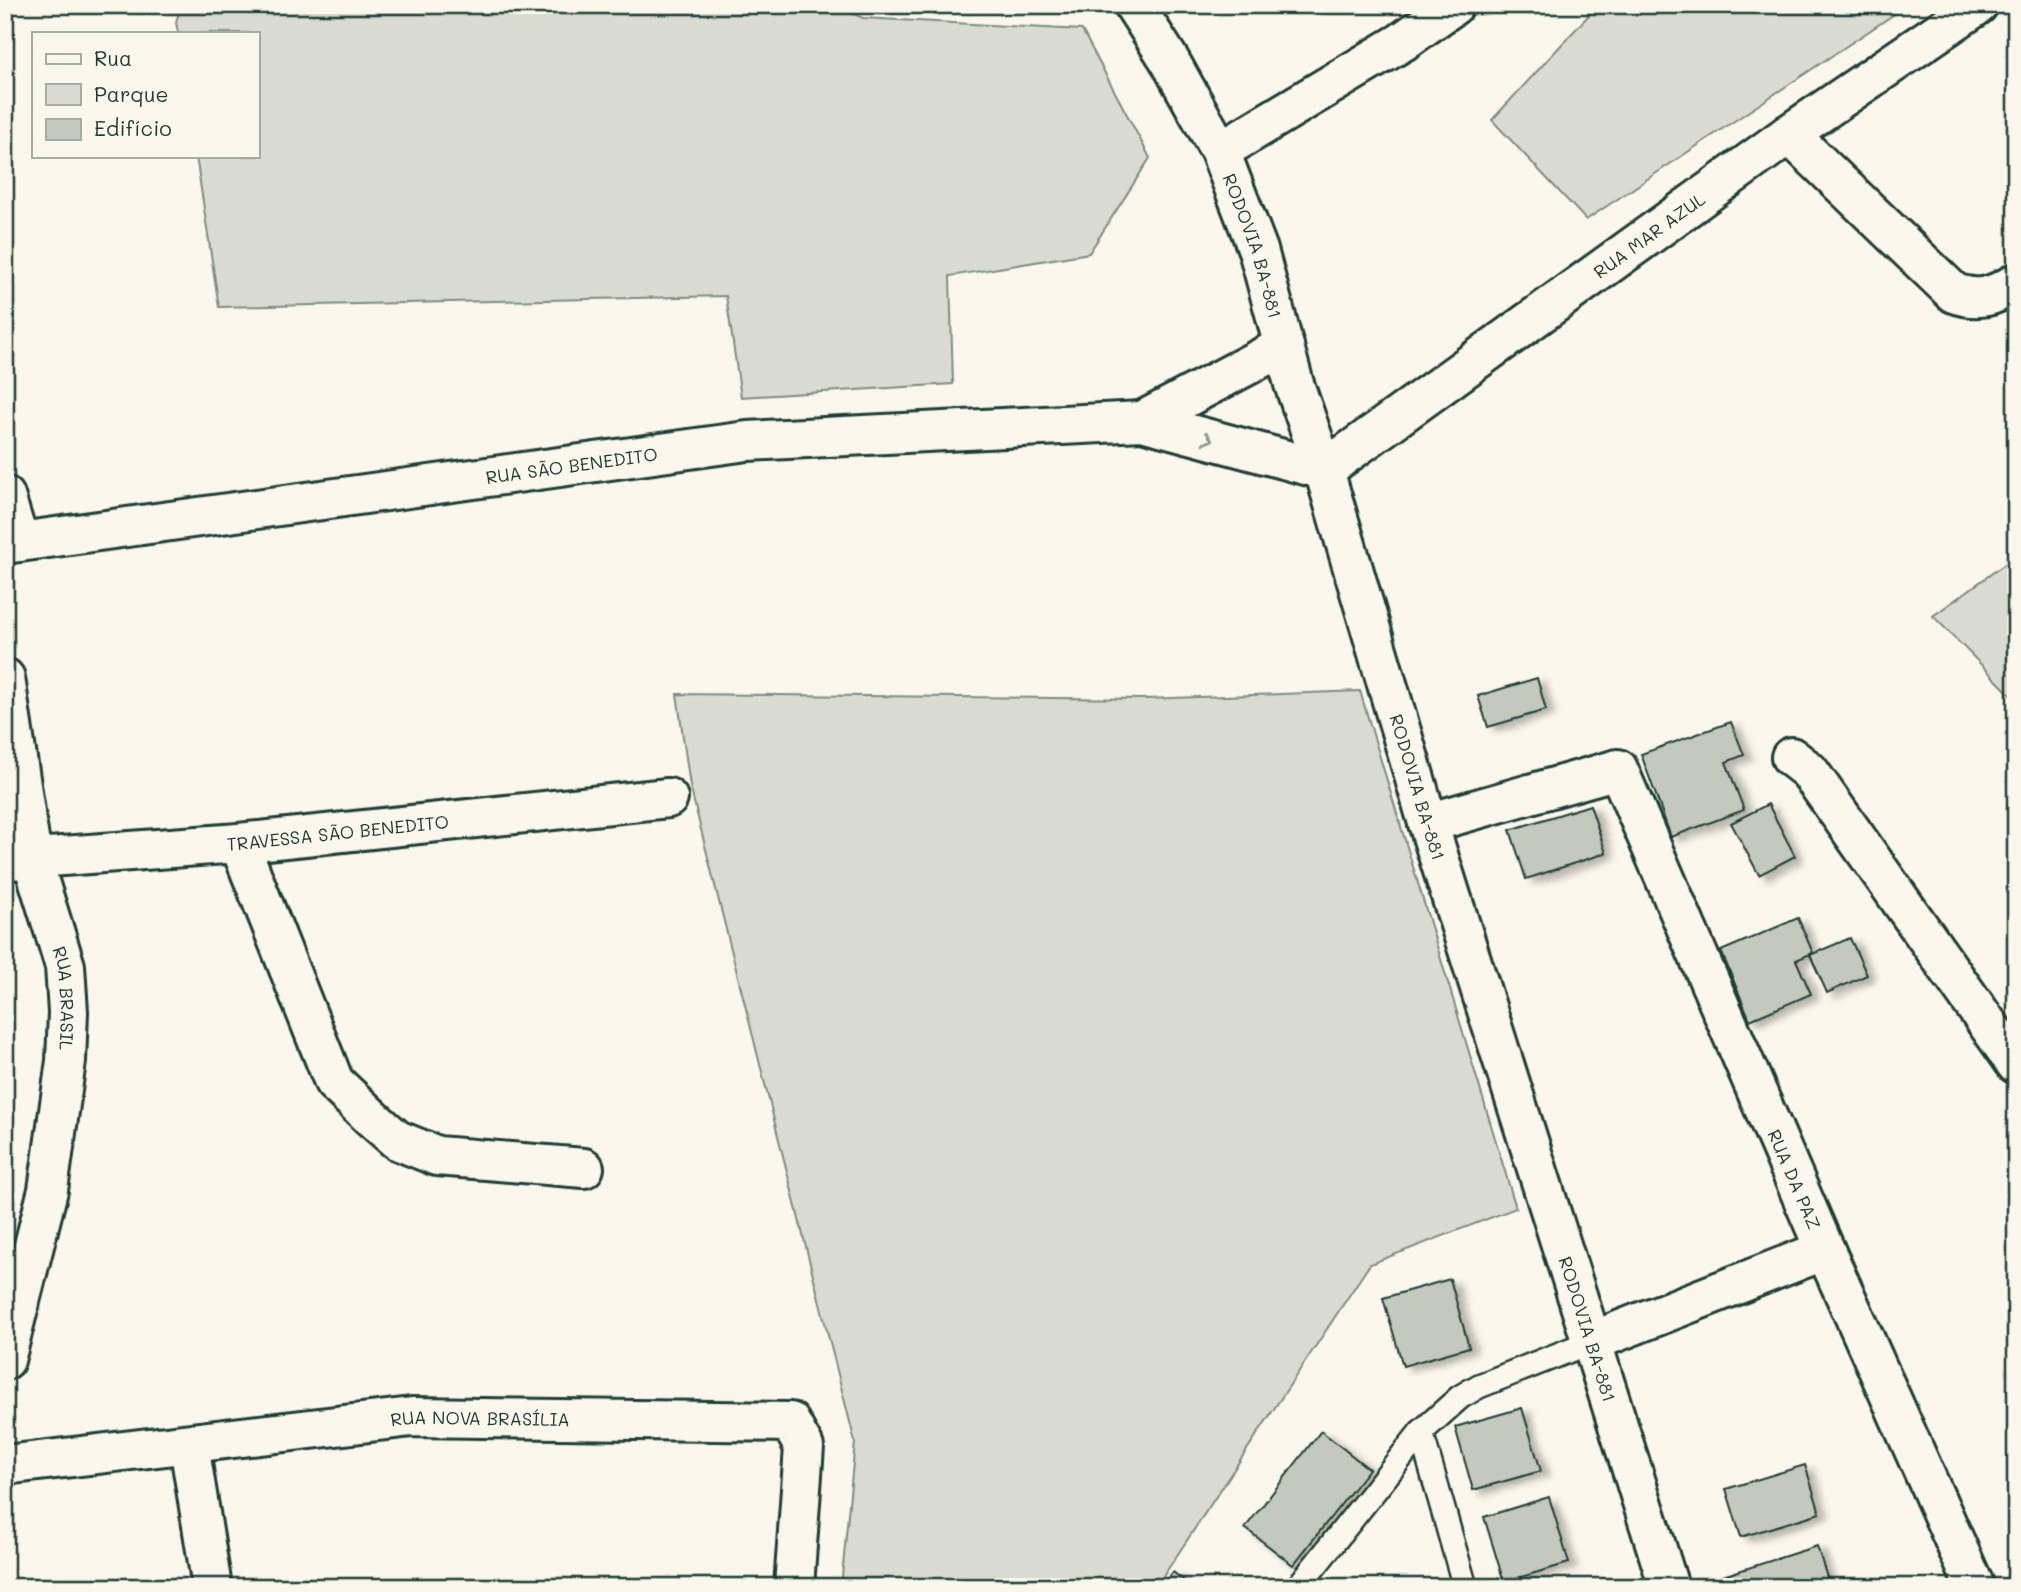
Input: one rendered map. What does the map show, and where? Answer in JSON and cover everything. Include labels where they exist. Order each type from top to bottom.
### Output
[{"type":"street","name":"RODOVIA BA-881","points":[[1134,5],[1170,61],[1220,150],[1258,250],[1284,346],[1324,470],[1428,823],[1670,1587]]},
{"type":"street","points":[[1220,150],[1402,42],[1454,5]]},
{"type":"street","name":"RUA MAR AZUL","points":[[1324,470],[1789,134],[1978,5]]},
{"type":"street","points":[[1789,134],[1954,293],[1980,299],[1997,295],[2016,283]]},
{"type":"street","name":"RUA SÃO BENEDITO","points":[[1142,421],[1284,346]]},
{"type":"street","name":"RUA SÃO BENEDITO","points":[[12,543],[747,442],[1142,421],[1324,470]]},
{"type":"street","points":[[5,496],[12,543]]},
{"type":"street","name":"RUA BRASIL","points":[[5,678],[18,860],[65,966],[68,1012],[66,1061],[48,1191],[5,1360]]},
{"type":"street","points":[[1791,757],[1808,771],[2016,1064]]},
{"type":"street","name":"RUA DA PAZ","points":[[1428,823],[1618,769],[1825,1250],[1975,1587]]},
{"type":"street","name":"TRAVESSA SÃO BENEDITO","points":[[18,860],[239,843],[668,798]]},
{"type":"street","points":[[239,843],[334,1082],[373,1119],[397,1140],[437,1156],[584,1168]]},
{"type":"street","points":[[1593,1341],[1825,1250]]},
{"type":"street","name":"RUA NOVA BRASÍLIA","points":[[5,1465],[412,1417],[789,1422],[804,1447],[794,1587]]},
{"type":"street","points":[[189,1445],[212,1587]]},
{"type":"lane","points":[[1298,1587],[1422,1432],[1460,1397],[1479,1386],[1593,1341]]},
{"type":"lane","points":[[1422,1432],[1465,1587]]},
{"type":"green space","points":[[181,5],[834,5],[863,18],[1082,30],[1150,158],[1089,253],[950,276],[953,384],[741,397],[726,296],[219,307],[196,158],[259,158],[259,32],[178,32],[176,22]]},
{"type":"green space","points":[[1598,5],[1908,5],[1586,220],[1492,120]]},
{"type":"green space","points":[[2016,556],[2016,700],[1933,616]]},
{"type":"green space","points":[[1360,691],[1516,1208],[1370,1264],[1156,1587],[841,1587],[855,1442],[690,786],[677,694],[1145,699]]},
{"type":"building","points":[[1537,678],[1546,710],[1488,727],[1478,696]]},
{"type":"building","points":[[1731,722],[1744,755],[1726,762],[1744,810],[1671,837],[1641,754]]},
{"type":"building","points":[[1768,804],[1795,856],[1759,875],[1731,823]]},
{"type":"building","points":[[1590,805],[1606,853],[1526,879],[1510,830]]},
{"type":"building","points":[[1798,918],[1813,953],[1796,960],[1811,994],[1750,1020],[1721,951]]},
{"type":"building","points":[[1850,938],[1867,975],[1827,993],[1810,955]]},
{"type":"building","points":[[1450,1279],[1469,1347],[1403,1366],[1383,1298]]},
{"type":"building","points":[[1522,1408],[1541,1471],[1473,1490],[1455,1427]]},
{"type":"building","points":[[1321,1431],[1369,1469],[1293,1565],[1245,1528]]},
{"type":"building","points":[[1805,1465],[1820,1513],[1741,1537],[1726,1489]]},
{"type":"building","points":[[1549,1497],[1569,1563],[1504,1582],[1484,1517]]},
{"type":"building","points":[[1817,1546],[1830,1587],[1723,1587],[1720,1577]]},
{"type":"building","points":[[1173,1572],[1192,1587],[1161,1587]]}]
